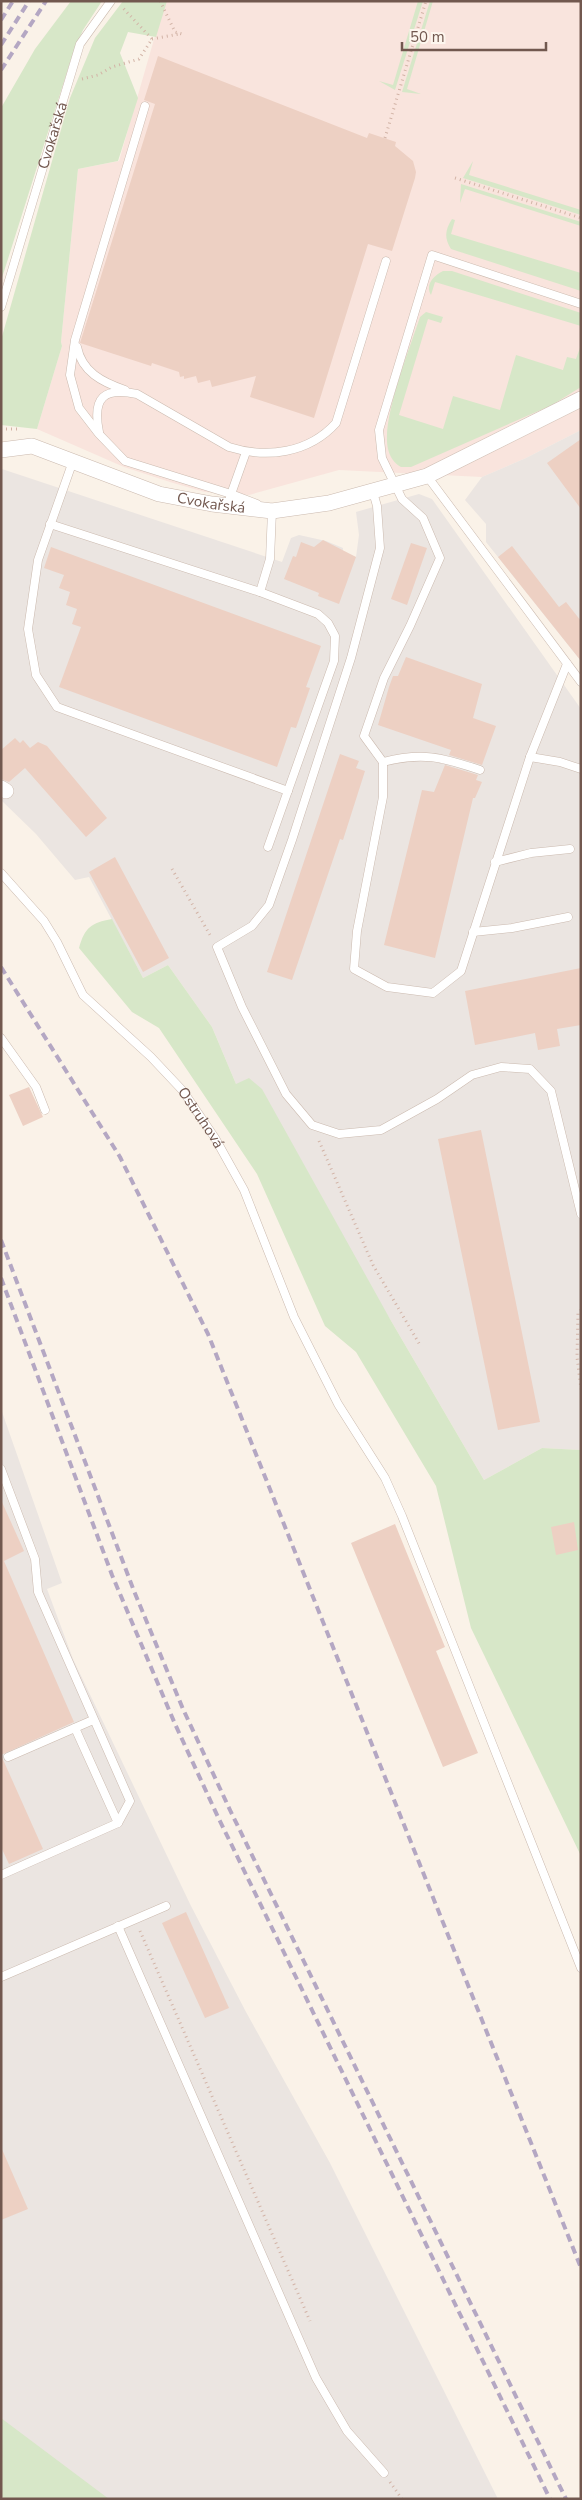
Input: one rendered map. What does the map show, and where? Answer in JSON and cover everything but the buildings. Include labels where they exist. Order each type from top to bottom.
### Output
[{"type":"street","name":"Cvokařská","points":[[1,450],[32,446],[160,494],[229,500],[272,511],[329,503],[427,476],[581,399]]},
{"type":"lane","name":"Cvokařská","points":[[1,307],[80,44],[111,1]]},
{"type":"lane","points":[[145,106],[76,340],[70,375],[79,408],[99,434],[125,460],[229,500],[246,452]]},
{"type":"lane","points":[[567,664],[530,757],[460,971],[433,992],[387,987],[354,969],[357,931],[383,797],[383,762],[364,736],[384,678],[410,626],[440,558],[424,518],[402,498],[382,458],[379,430],[432,255],[581,304]]},
{"type":"lane","points":[[76,340],[80,360],[89,372],[109,384],[137,394],[229,448],[246,452],[298,449],[324,437],[336,423],[386,261]]},
{"type":"lane","points":[[99,434],[96,416],[98,403],[102,398],[107,393],[122,391],[137,394]]},
{"type":"lane","points":[[72,460],[38,560],[28,630],[36,676],[57,707],[288,791]]},
{"type":"lane","points":[[427,476],[581,682]]},
{"type":"lane","points":[[373,492],[377,506],[380,548],[351,658],[292,840],[269,905],[252,926],[217,947],[242,1006],[286,1094],[312,1125],[339,1134],[382,1130],[437,1100],[472,1075],[501,1067],[530,1069],[550,1091],[581,1214]]},
{"type":"lane","points":[[260,592],[270,559],[272,511]]},
{"type":"lane","points":[[50,524],[260,592],[318,614],[328,623],[335,636],[334,661],[268,847]]},
{"type":"lane","points":[[383,762],[403,757],[443,757],[480,770]]},
{"type":"lane","points":[[530,757],[560,762],[581,769]]},
{"type":"lane","points":[[495,862],[531,853],[570,849]]},
{"type":"lane","name":"Ostruhová","points":[[1,873],[44,921],[57,942],[83,995],[151,1057],[183,1092],[215,1138],[244,1190],[294,1317],[338,1404],[385,1478],[402,1516],[581,1968]]},
{"type":"lane","points":[[473,932],[512,928],[568,918]]},
{"type":"lane","points":[[1,1038],[36,1087],[45,1110]]},
{"type":"lane","points":[[1,1469],[35,1559],[38,1592],[130,1801],[118,1823],[1,1875]]},
{"type":"lane","points":[[8,1757],[94,1720]]},
{"type":"lane","points":[[75,1728],[118,1823]]},
{"type":"lane","points":[[1,1977],[166,1906]]},
{"type":"lane","points":[[118,1926],[316,2378],[347,2431],[384,2473]]},
{"type":"path","points":[[116,1],[152,39]]},
{"type":"path","points":[[69,82],[98,76],[112,66],[139,59],[152,39],[182,34],[175,32],[160,1]]},
{"type":"path","points":[[385,138],[426,1]]},
{"type":"path","points":[[455,178],[581,218]]},
{"type":"path","points":[[172,869],[217,947]]},
{"type":"path","points":[[312,1125],[373,1265],[420,1345]]},
{"type":"path","points":[[581,1310],[578,1313],[577,1357],[581,1389]]},
{"type":"path","points":[[134,1920],[310,2322]]},
{"type":"path","points":[[384,2473],[402,2499]]},
{"type":"shaded area","points":[[165,1],[581,1],[581,430],[526,458],[482,477],[339,470],[249,495],[205,492],[170,482],[124,467],[37,429],[62,346],[78,169],[119,161]]},
{"type":"shaded area","points":[[581,430],[581,661],[486,542],[486,524],[465,500],[482,477],[526,458]]},
{"type":"shaded area","points":[[2,469],[282,562],[291,538],[299,535],[326,541],[343,548],[343,552],[356,557],[359,535],[356,512],[419,494],[432,499],[581,709],[581,1450],[542,1448],[484,1480],[390,1319],[236,1084],[212,1027],[168,965],[143,978],[89,877],[75,880],[36,834],[1,800]]},
{"type":"shaded area","points":[[1,1409],[62,1583],[47,1589],[73,1659],[191,1906],[246,2012],[330,2163],[498,2499],[5,2499],[1,2496]]},
{"type":"green space","points":[[71,1],[102,1],[83,30],[73,53],[1,281],[1,108],[35,49]]},
{"type":"green space","points":[[123,1],[167,1],[156,37],[128,32],[120,53],[138,98],[118,161],[78,169],[62,346],[37,429],[1,425],[1,340],[70,98],[95,38]]},
{"type":"green space","points":[[418,1],[423,1],[395,90],[379,81],[393,85]]},
{"type":"green space","points":[[430,1],[433,1],[407,89],[421,94],[402,92]]},
{"type":"green space","points":[[473,161],[469,175],[581,210],[581,215],[463,178]]},
{"type":"green space","points":[[461,184],[581,222],[581,226],[465,189],[460,203]]},
{"type":"green space","points":[[452,219],[455,220],[451,234],[581,273],[581,291],[451,249],[446,234]]},
{"type":"green space","points":[[443,271],[452,271],[581,313],[581,326],[435,282],[431,295],[429,288],[431,281]]},
{"type":"green space","points":[[426,312],[443,317],[441,323],[428,319],[399,415],[443,429],[453,396],[500,410],[516,355],[563,370],[567,357],[576,359],[581,345],[581,387],[552,405],[411,467],[401,467],[396,464],[388,449],[389,420],[392,402],[410,346],[420,317]]},
{"type":"green space","points":[[112,919],[143,978],[168,965],[212,1027],[236,1084],[249,1078],[262,1089],[390,1319],[484,1480],[542,1448],[581,1450],[581,1856],[471,1628],[436,1486],[356,1352],[325,1326],[257,1174],[159,1028],[132,1012],[79,948],[84,935],[90,927],[99,922]]},
{"type":"green space","points":[[1,2418],[109,2499],[5,2499],[1,2496]]},
{"type":"railway","points":[[1,20],[13,1]]},
{"type":"railway","points":[[1,45],[29,1]]},
{"type":"railway","points":[[1,70],[46,1]]},
{"type":"railway","points":[[1,967],[120,1157],[208,1334],[581,2268]]},
{"type":"railway","points":[[1,1240],[134,1591],[183,1709],[230,1810],[566,2499]]},
{"type":"railway","points":[[1,1278],[112,1575],[175,1724],[218,1817],[550,2499]]}]
